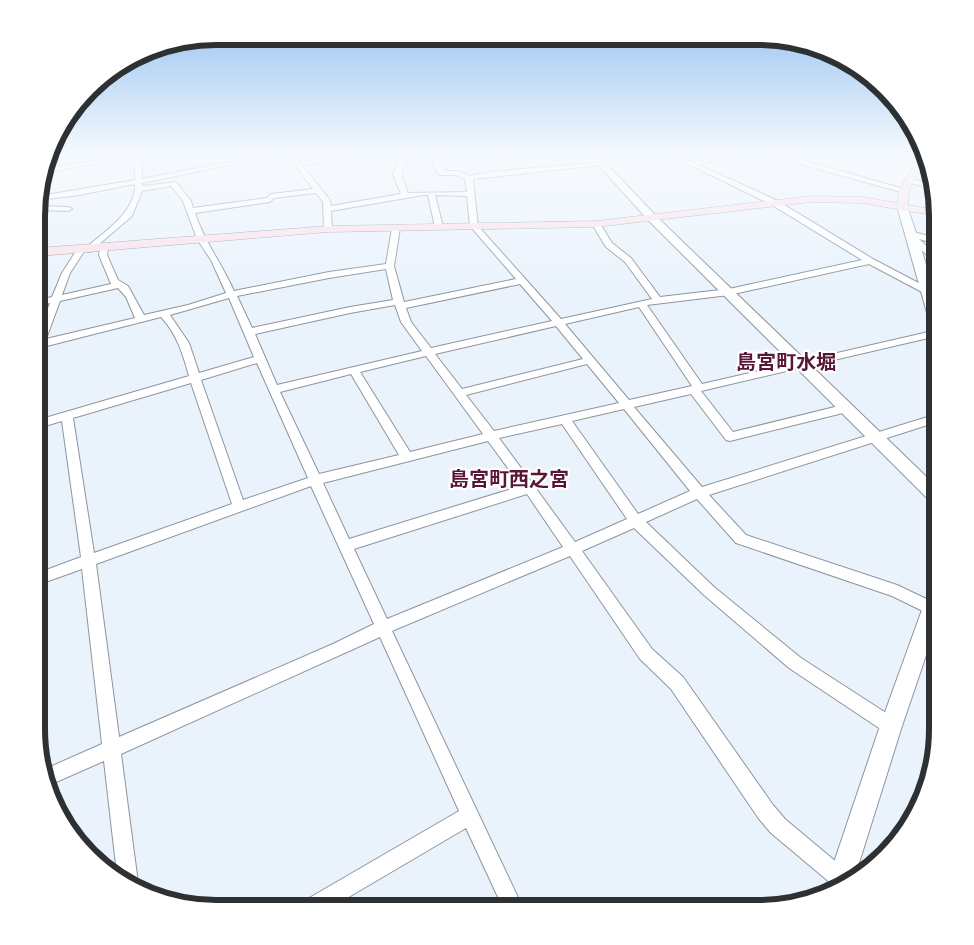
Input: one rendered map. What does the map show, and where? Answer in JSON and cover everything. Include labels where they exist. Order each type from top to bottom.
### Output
[{"type":"main road","points":[[45,252],[328,229],[596,224],[805,201]]},
{"type":"main road","points":[[857,201],[929,211]]},
{"type":"main road","points":[[902,206],[903,201]]},
{"type":"street","points":[[45,327],[66,273],[85,250],[129,214],[133,201]]},
{"type":"street","points":[[187,201],[201,239],[215,260],[231,294],[273,390],[509,900]]},
{"type":"street","points":[[191,212],[263,201]]},
{"type":"street","points":[[326,201],[328,229]]},
{"type":"street","points":[[327,209],[376,201]]},
{"type":"street","points":[[433,201],[439,227]]},
{"type":"street","points":[[472,201],[474,226],[559,323],[699,493],[741,539],[929,603]]},
{"type":"street","points":[[636,201],[929,489]]},
{"type":"street","points":[[772,201],[870,261],[925,290]]},
{"type":"street","points":[[902,206],[920,263],[929,302]]},
{"type":"street","points":[[45,208],[68,209]]},
{"type":"street","points":[[596,224],[609,245],[628,260],[658,300]]},
{"type":"street","points":[[396,228],[390,266],[399,304],[406,322],[530,488],[646,654],[677,683],[766,812],[778,826],[836,881]]},
{"type":"street","points":[[910,234],[929,239]]},
{"type":"street","points":[[910,234],[929,252]]},
{"type":"street","points":[[104,248],[103,256],[114,282],[125,288],[131,296],[141,319]]},
{"type":"street","points":[[273,390],[658,300],[729,292],[870,261]]},
{"type":"street","points":[[45,343],[163,314],[231,294],[328,275],[390,266]]},
{"type":"street","points":[[248,332],[350,310],[399,304],[522,281]]},
{"type":"street","points":[[45,302],[120,285]]},
{"type":"street","points":[[642,305],[696,389],[730,437],[847,408]]},
{"type":"street","points":[[163,314],[173,323],[186,346],[239,507]]},
{"type":"street","points":[[45,576],[315,480],[492,436],[929,335]]},
{"type":"street","points":[[45,422],[259,359]]},
{"type":"street","points":[[460,393],[590,360]]},
{"type":"street","points":[[354,371],[407,458]]},
{"type":"street","points":[[67,416],[88,560],[127,874]]},
{"type":"street","points":[[565,420],[635,520],[709,591],[795,663],[891,726]]},
{"type":"street","points":[[52,775],[339,649],[384,627],[573,550],[635,520],[699,493],[929,420]]},
{"type":"street","points":[[346,546],[530,488]]},
{"type":"street","points":[[840,879],[891,726],[929,625]]},
{"type":"street","points":[[325,900],[469,816]]},
{"type":"district","name":"島宮町水堀","points":[[786,362]]},
{"type":"district","name":"島宮町西之宮","points":[[509,479]]}]
